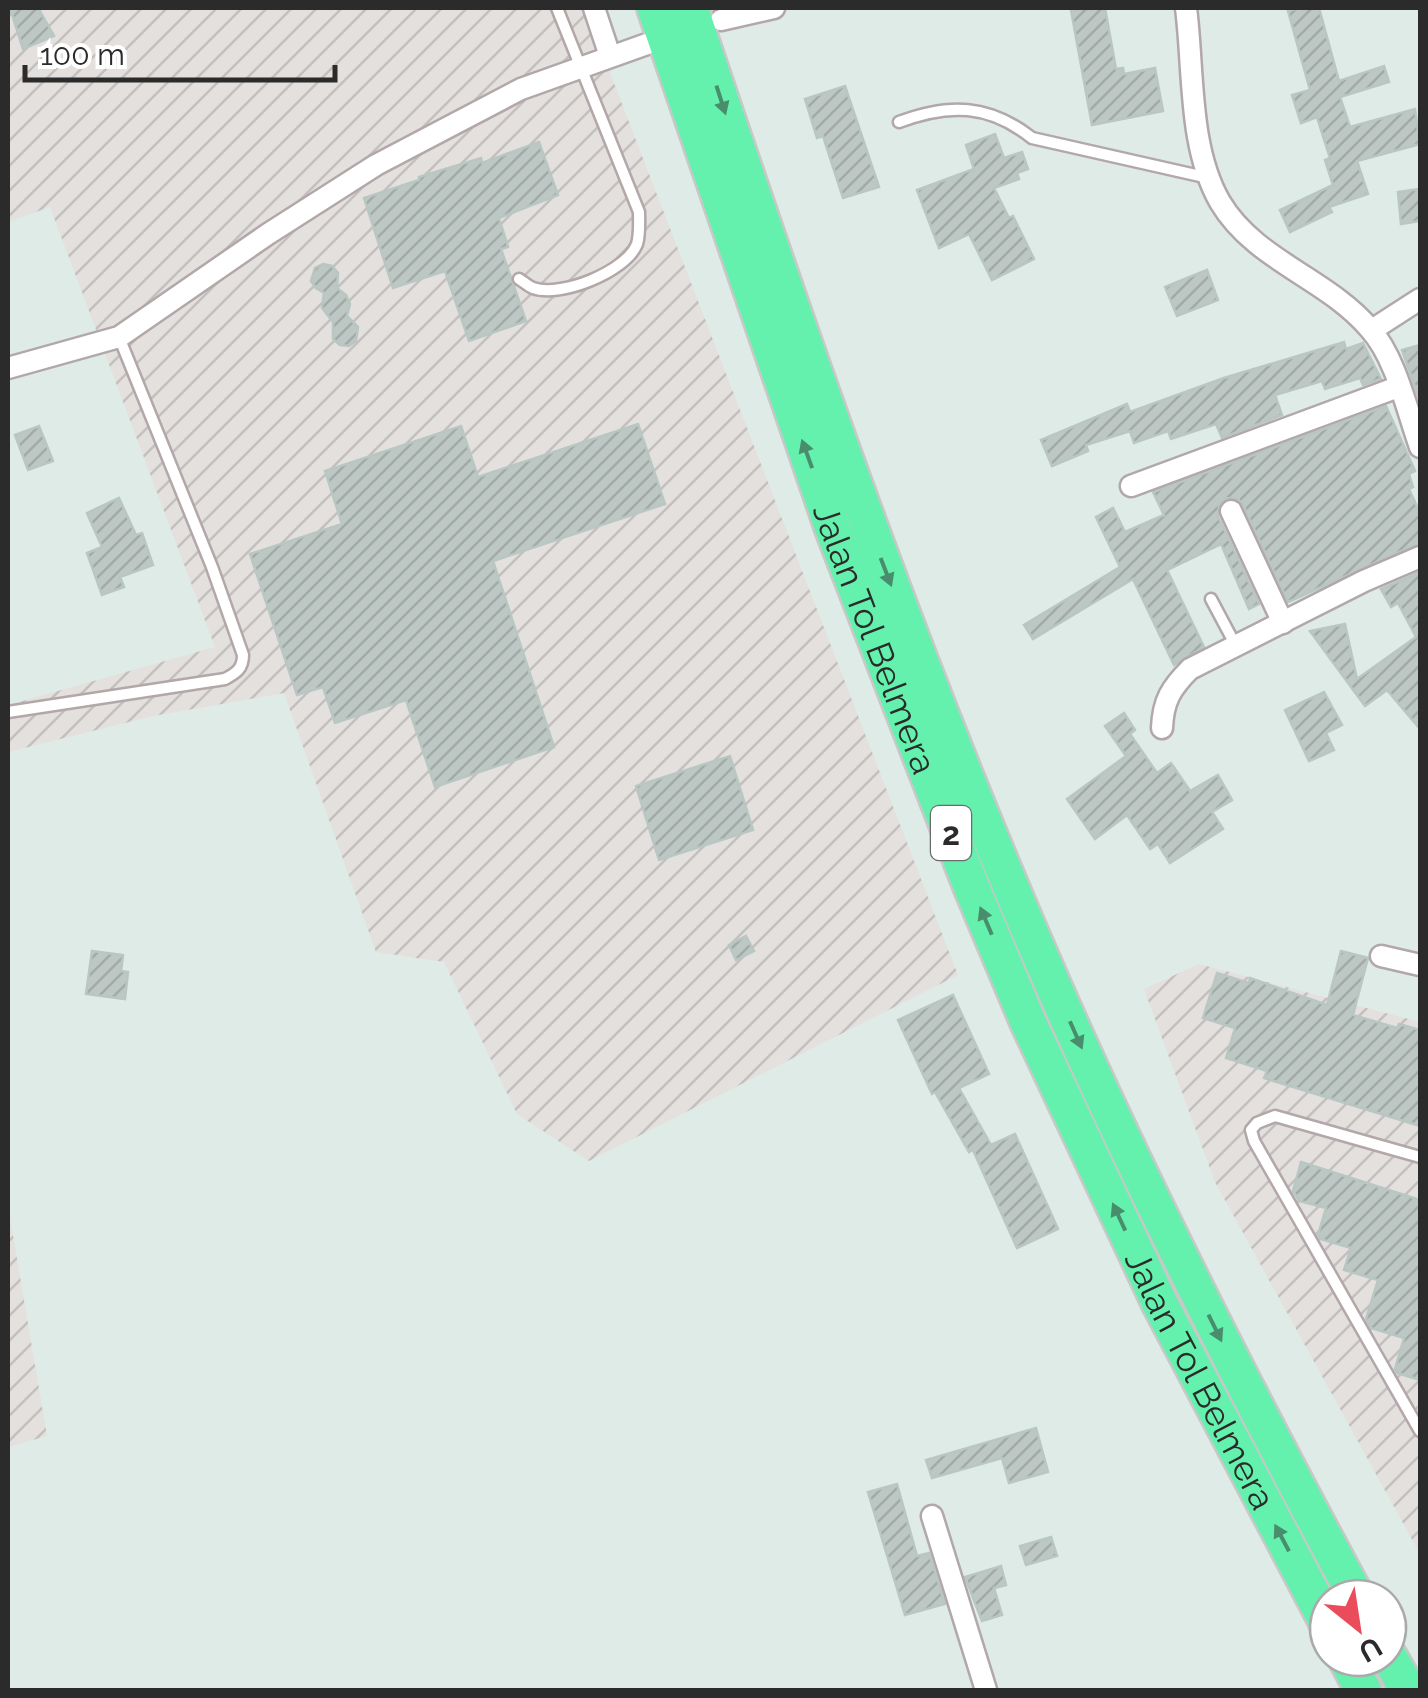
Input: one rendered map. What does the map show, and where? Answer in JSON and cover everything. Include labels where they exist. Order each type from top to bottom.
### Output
[{"type":"highway","name":"Jalan Tol Belmera","points":[[654,8],[834,529],[1014,988],[1160,1304],[1308,1586]]},
{"type":"highway","name":"Jalan Tol Belmera","points":[[705,14],[820,389],[884,567],[1039,951],[1162,1222],[1233,1366],[1346,1578]]},
{"type":"street","points":[[594,8],[610,56]]},
{"type":"street","points":[[705,14],[774,8]]},
{"type":"street","points":[[1186,8],[1200,145],[1220,201],[1257,246],[1337,296],[1372,330],[1390,360],[1420,448]]},
{"type":"street","points":[[8,368],[119,337],[376,164],[522,89],[647,44]]},
{"type":"street","points":[[1372,330],[1420,299]]},
{"type":"street","points":[[1131,486],[1398,387]]},
{"type":"street","points":[[1231,510],[1282,624]]},
{"type":"street","points":[[1162,728],[1162,706],[1173,686],[1190,669],[1420,558]]},
{"type":"street","points":[[1381,956],[1420,965]]},
{"type":"street","points":[[932,1516],[986,1690]]},
{"type":"lane","points":[[519,279],[533,288],[554,290],[608,274],[622,265],[637,244],[639,212],[558,8]]},
{"type":"lane","points":[[899,122],[930,110],[977,110],[1010,120],[1032,138],[1210,178]]},
{"type":"lane","points":[[8,712],[225,678],[243,664],[212,567],[119,337]]},
{"type":"lane","points":[[1211,599],[1236,647]]},
{"type":"lane","points":[[1420,1157],[1283,1117],[1267,1118],[1252,1130],[1254,1142],[1420,1431]]},
{"type":"shaded area","points":[[8,8],[585,8],[958,975],[589,1161],[517,1114],[444,962],[376,952],[284,693],[153,716],[8,752],[8,705],[215,647],[50,207],[8,222]]},
{"type":"shaded area","points":[[1199,964],[1420,1022],[1420,1554],[1215,1182],[1144,989]]},
{"type":"shaded area","points":[[8,1206],[47,1436],[8,1447]]},
{"type":"building","points":[[10,8],[38,8],[54,36],[23,49]]},
{"type":"building","points":[[1105,8],[1116,69],[1123,68],[1124,74],[1155,68],[1163,111],[1092,125],[1071,10]]},
{"type":"building","points":[[1319,8],[1339,81],[1384,66],[1389,82],[1340,97],[1350,127],[1415,109],[1420,144],[1357,161],[1368,194],[1329,207],[1332,212],[1290,232],[1280,210],[1333,185],[1325,160],[1330,158],[1317,117],[1301,123],[1292,95],[1310,90],[1288,11]]},
{"type":"building","points":[[845,86],[879,187],[843,198],[823,136],[817,138],[805,99]]},
{"type":"building","points":[[995,134],[1004,158],[1022,152],[1028,169],[1017,173],[1019,179],[994,188],[1034,259],[992,280],[969,234],[939,248],[917,190],[974,169],[966,145]]},
{"type":"building","points":[[539,142],[558,195],[499,218],[508,247],[501,249],[526,321],[469,341],[445,271],[393,288],[364,198],[419,177],[481,158],[482,163]]},
{"type":"building","points":[[1420,189],[1420,221],[1401,224],[1398,192]]},
{"type":"building","points":[[323,264],[338,273],[337,288],[350,304],[347,316],[358,327],[356,341],[349,346],[333,339],[333,322],[322,308],[324,293],[311,281],[315,268]]},
{"type":"building","points":[[1207,270],[1218,300],[1177,316],[1165,287]]},
{"type":"building","points":[[1344,342],[1346,349],[1363,343],[1381,379],[1363,385],[1360,378],[1325,389],[1322,381],[1275,395],[1282,415],[1222,438],[1216,424],[1171,439],[1168,431],[1134,443],[1130,431],[1086,445],[1088,451],[1052,466],[1041,440],[1127,404],[1130,412],[1224,378]]},
{"type":"building","points":[[1420,345],[1420,401],[1402,350]]},
{"type":"building","points":[[1386,406],[1415,471],[1409,474],[1413,487],[1409,489],[1420,513],[1420,543],[1288,602],[1243,505],[1238,499],[1226,498],[1219,504],[1218,516],[1259,604],[1249,609],[1221,544],[1167,570],[1204,647],[1174,665],[1133,579],[1033,639],[1024,625],[1120,567],[1096,517],[1113,508],[1125,532],[1164,515],[1153,492]]},
{"type":"building","points":[[638,424],[665,504],[493,561],[554,747],[435,787],[406,700],[335,723],[323,687],[297,695],[250,554],[342,524],[325,471],[461,426],[478,477]]},
{"type":"building","points":[[39,426],[53,461],[28,470],[15,435]]},
{"type":"building","points":[[119,498],[136,535],[142,533],[153,565],[120,577],[124,587],[102,595],[87,553],[102,547],[87,513]]},
{"type":"building","points":[[1420,572],[1420,729],[1387,690],[1365,706],[1310,631],[1345,624],[1357,679],[1416,637],[1398,603],[1391,607],[1381,589]]},
{"type":"building","points":[[1324,692],[1342,725],[1326,733],[1334,750],[1309,761],[1285,710]]},
{"type":"building","points":[[1124,713],[1135,730],[1130,734],[1157,773],[1171,763],[1190,791],[1218,775],[1232,800],[1212,812],[1223,829],[1170,863],[1158,844],[1150,849],[1127,815],[1095,839],[1067,799],[1126,756],[1105,726]]},
{"type":"building","points":[[730,756],[753,830],[659,860],[636,786]]},
{"type":"building","points":[[746,936],[754,951],[736,960],[729,945]]},
{"type":"building","points":[[92,951],[123,955],[121,971],[128,972],[125,999],[86,994]]},
{"type":"building","points":[[1341,951],[1368,958],[1353,1015],[1397,1028],[1399,1024],[1420,1030],[1420,1126],[1264,1078],[1267,1071],[1226,1058],[1235,1028],[1203,1018],[1217,973],[1249,983],[1250,978],[1327,1005]]},
{"type":"building","points":[[953,995],[989,1074],[959,1088],[991,1145],[1015,1134],[1058,1229],[1017,1248],[973,1150],[969,1152],[935,1092],[932,1094],[898,1020]]},
{"type":"building","points":[[1301,1162],[1420,1200],[1420,1380],[1395,1369],[1404,1338],[1371,1328],[1366,1319],[1378,1280],[1344,1270],[1351,1248],[1318,1235],[1326,1208],[1299,1201],[1293,1191]]},
{"type":"building","points":[[1036,1428],[1048,1472],[1009,1483],[1002,1458],[932,1478],[926,1460]]},
{"type":"building","points":[[897,1484],[917,1556],[929,1553],[945,1604],[905,1615],[868,1492]]},
{"type":"building","points":[[1051,1537],[1057,1556],[1026,1565],[1020,1546]]},
{"type":"building","points":[[1001,1566],[1006,1585],[994,1588],[1002,1615],[982,1621],[965,1577]]}]
